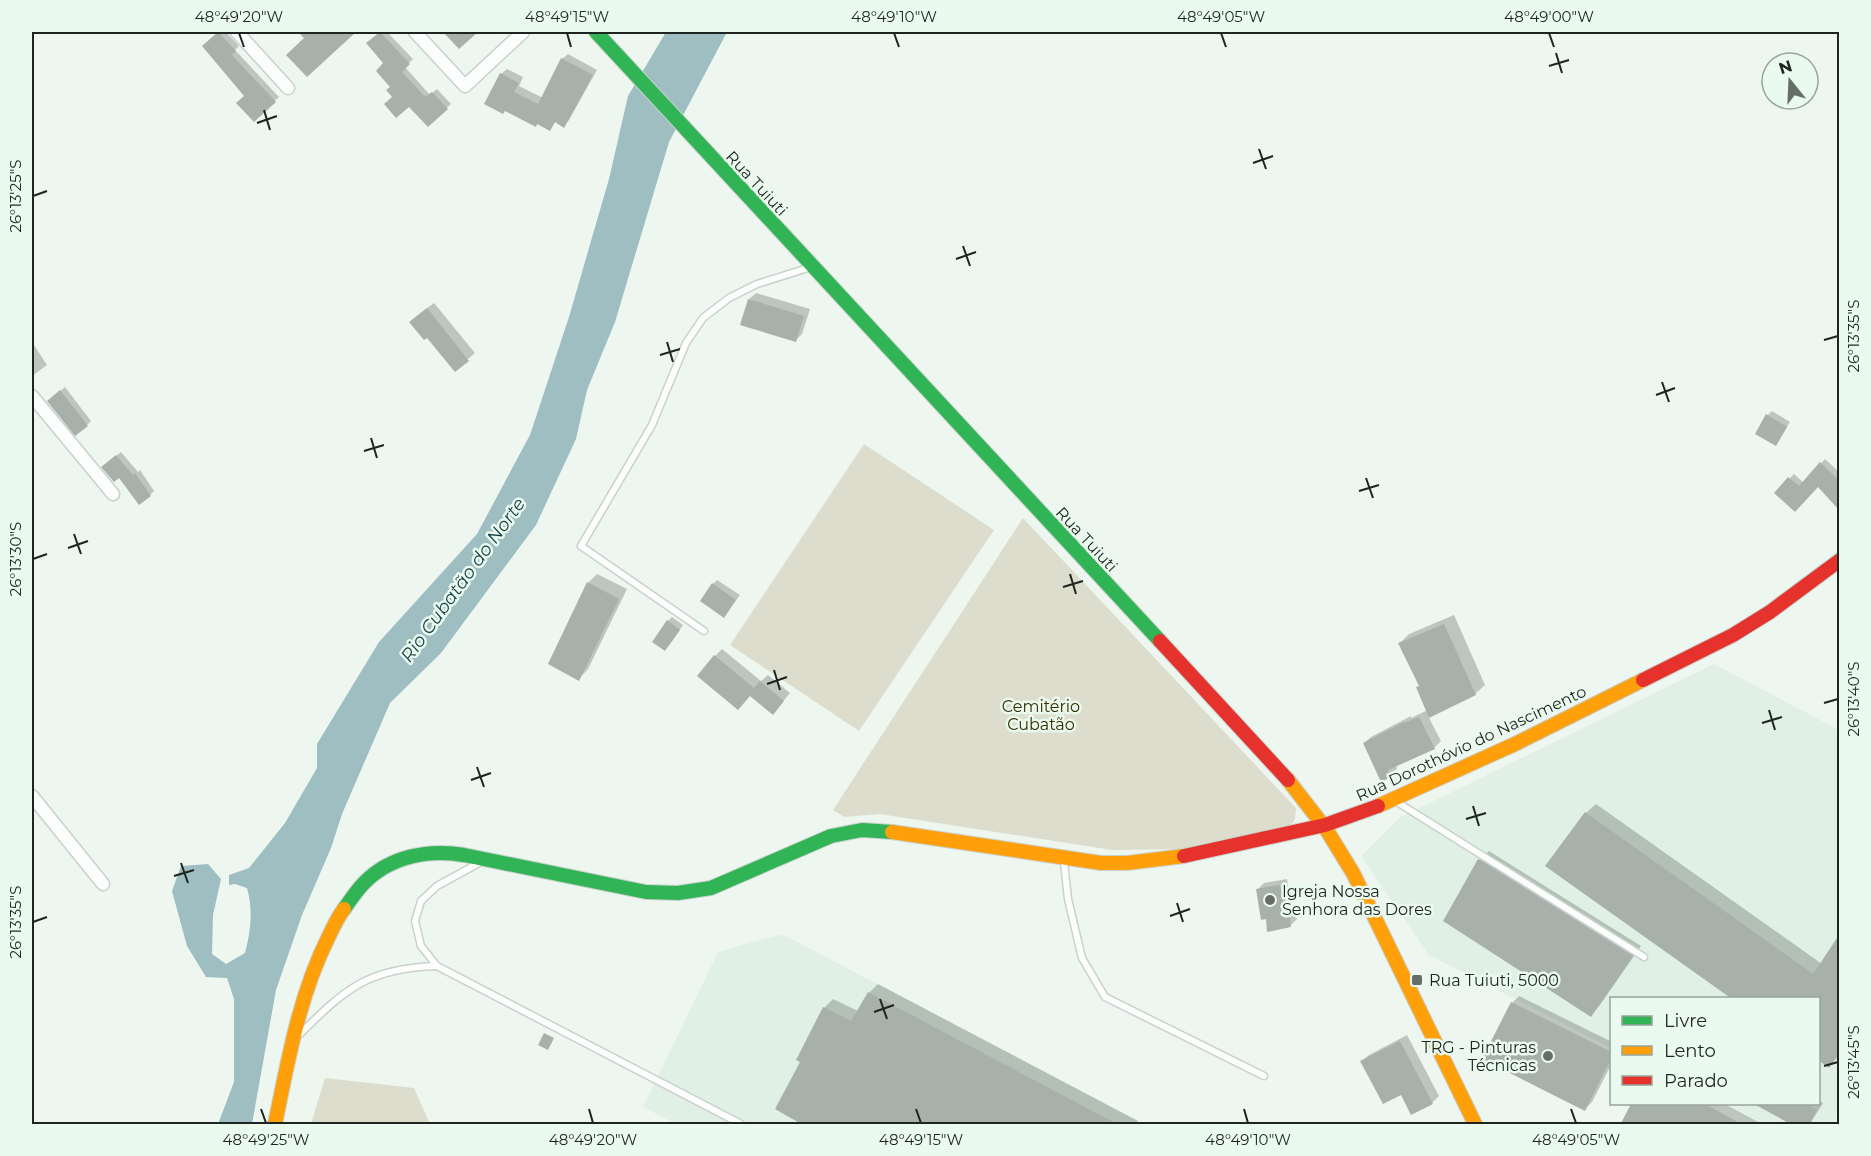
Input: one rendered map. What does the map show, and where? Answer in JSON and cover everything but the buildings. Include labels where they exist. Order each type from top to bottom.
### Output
[{"type":"street","points":[[237,32],[288,88]]},
{"type":"street","points":[[415,32],[465,86],[523,32]]},
{"type":"street","name":"Rua Tuiuti","points":[[596,32],[1296,788],[1325,825],[1369,902],[1475,1125]]},
{"type":"street","points":[[32,396],[113,494]]},
{"type":"street","name":"Rua Dorothóvio do Nascimento","points":[[275,1125],[292,1041],[318,957],[337,919],[357,890],[377,871],[396,859],[413,854],[435,852],[485,859],[646,892],[672,895],[693,894],[711,888],[824,838],[858,829],[1064,859],[1101,863],[1153,861],[1325,825],[1394,800],[1515,744],[1733,634],[1770,612],[1839,560]]},
{"type":"street","points":[[32,796],[104,884]]},
{"type":"lane","points":[[704,631],[580,546],[652,425],[686,343],[703,318],[729,298],[757,284],[812,267]]},
{"type":"lane","points":[[1394,800],[1644,957]]},
{"type":"lane","points":[[485,859],[437,886],[422,901],[415,921],[421,946],[437,966],[741,1125]]},
{"type":"lane","points":[[1064,859],[1068,899],[1082,958],[1105,997],[1264,1076]]},
{"type":"lane","points":[[292,1041],[331,1002],[353,986],[393,970],[437,966]]},
{"type":"shaded area","points":[[1714,664],[1839,730],[1840,1111],[1833,1124],[1762,1124],[1723,1105],[1820,1105],[1820,997],[1610,997],[1610,1047],[1429,955],[1361,856],[1399,818]]},
{"type":"shaded area","points":[[782,934],[1144,1124],[676,1124],[643,1107],[718,952]]},
{"type":"green space","points":[[864,444],[994,530],[859,731],[730,645]]},
{"type":"green space","name":"Cemitério Cubatão","points":[[1023,518],[1296,808],[1295,819],[1288,830],[1182,849],[1112,850],[880,814],[844,817],[833,810]]},
{"type":"green space","points":[[325,1078],[414,1088],[430,1124],[311,1124]]},
{"type":"water","name":"Rio Cubatão do Norte","points":[[666,32],[727,32],[669,142],[615,322],[587,390],[576,439],[536,525],[441,653],[390,703],[342,814],[331,848],[302,915],[276,990],[252,1124],[218,1124],[234,1082],[234,999],[227,978],[206,977],[187,946],[172,891],[181,866],[208,864],[221,879],[213,915],[212,954],[226,964],[245,953],[251,920],[249,896],[247,888],[235,884],[229,885],[229,875],[249,868],[285,823],[317,768],[317,744],[379,642],[477,534],[530,435],[569,317],[609,179],[628,96]]},
{"type":"traffic: fast","points":[[596,32],[1160,641]]},
{"type":"traffic: fast","points":[[344,909],[361,886],[374,874],[398,861],[424,854],[451,853],[646,892],[678,893],[711,888],[831,836],[862,830],[892,832]]},
{"type":"traffic: slow","points":[[1378,806],[1515,744],[1643,680]]},
{"type":"traffic: slow","points":[[1288,780],[1326,829],[1353,873],[1475,1124]]},
{"type":"traffic: slow","points":[[892,832],[1101,863],[1127,863],[1184,856]]},
{"type":"traffic: slow","points":[[275,1124],[296,1029],[309,983],[328,938],[344,909]]},
{"type":"traffic: jam","points":[[1643,680],[1733,635],[1770,612],[1840,560]]},
{"type":"traffic: jam","points":[[1160,641],[1288,780]]},
{"type":"traffic: jam","points":[[1184,856],[1325,825],[1378,806]]},
{"type":"place","name":"Igreja Nossa Senhora das Dores","points":[[1270,900]]},
{"type":"place","name":"Rua Tuiuti, 5000","points":[[1417,980]]},
{"type":"place","name":"TRG - Pinturas Técnicas","points":[[1548,1056]]}]
